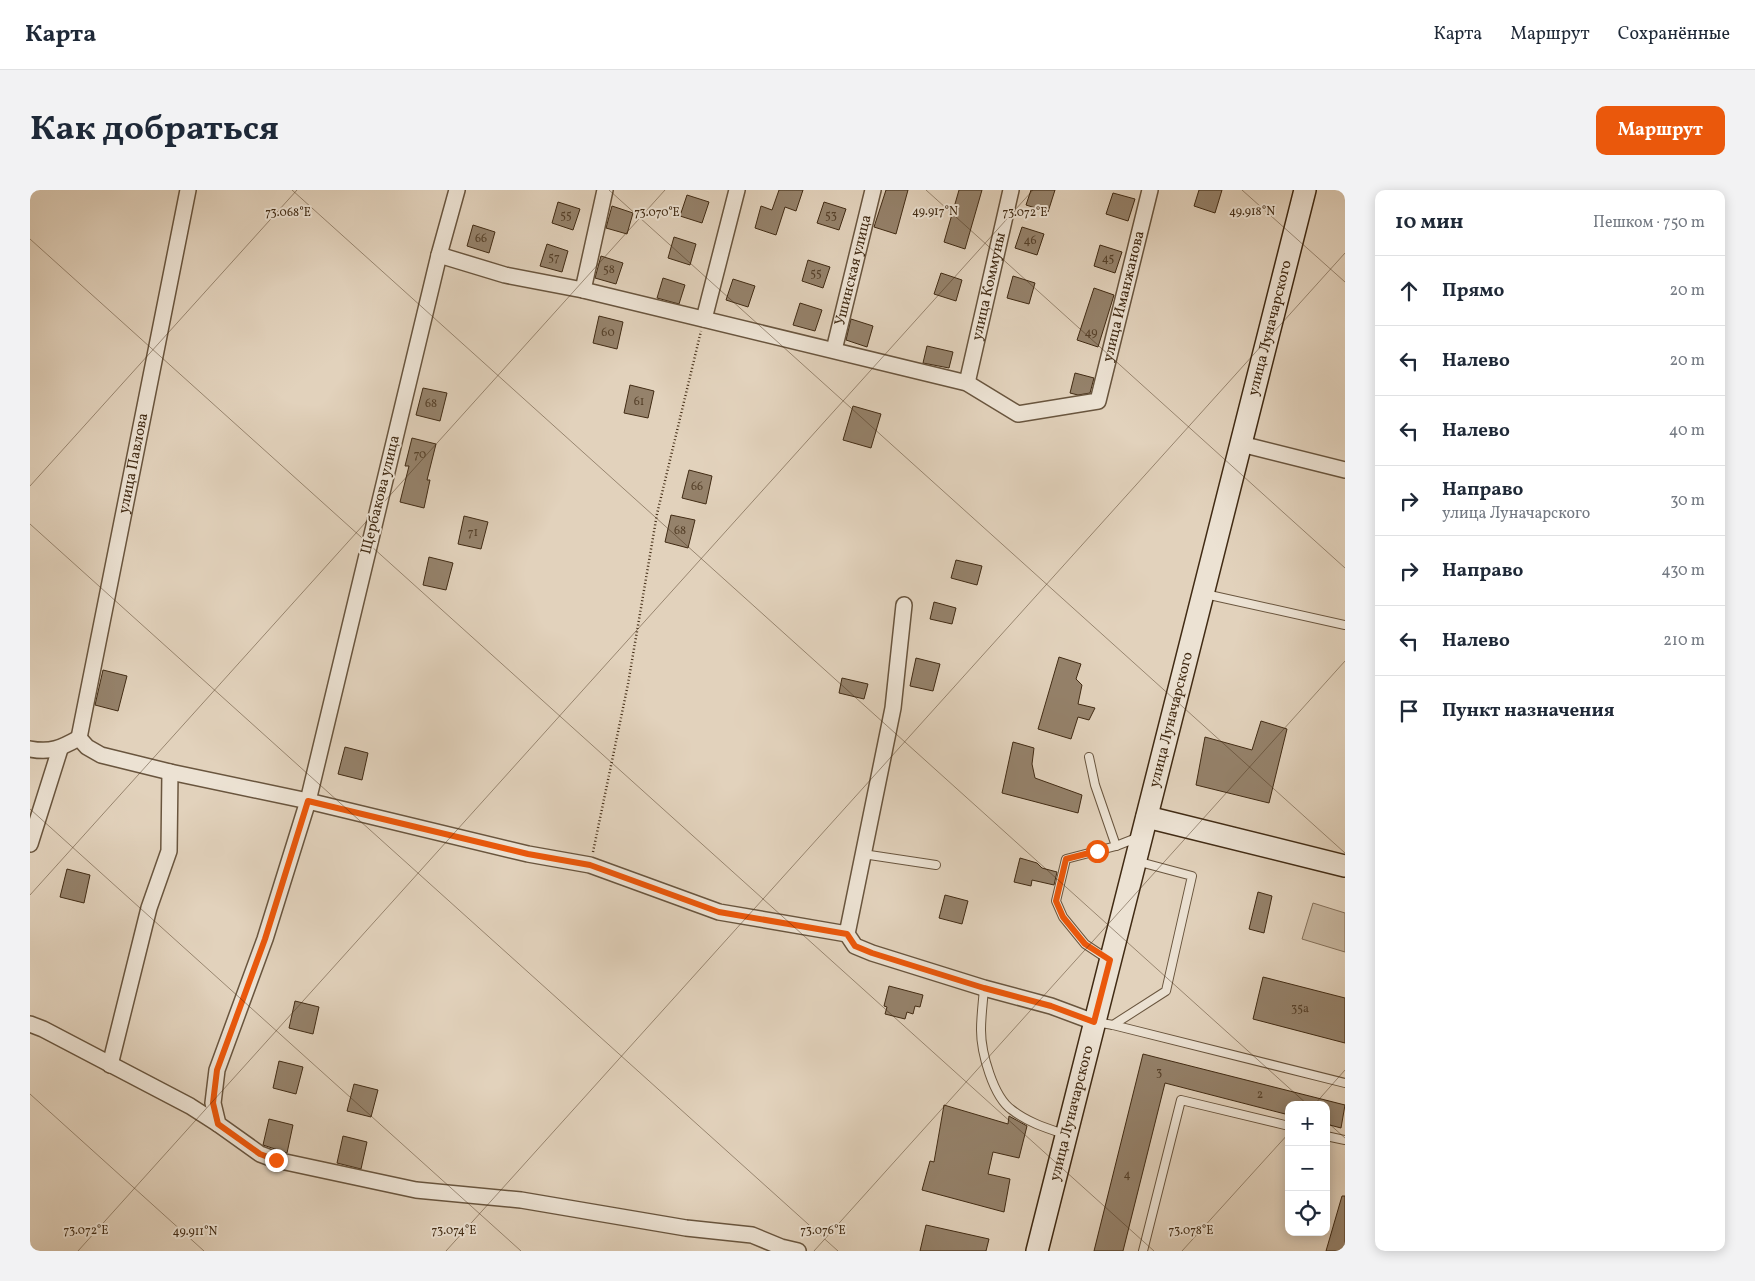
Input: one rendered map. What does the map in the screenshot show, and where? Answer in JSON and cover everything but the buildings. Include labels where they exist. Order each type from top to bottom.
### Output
[{"type":"main road","name":"улица Луначарского","points":[[1037,1251],[1066,1134],[1104,1024],[1110,960],[1305,190]]},
{"type":"main road","points":[[1144,827],[1345,866]]},
{"type":"street","name":"улица Павлова","points":[[79,738],[188,190]]},
{"type":"street","name":"Щербакова улица","points":[[218,1124],[213,1103],[217,1070],[265,939],[308,801],[439,255],[457,190]]},
{"type":"street","points":[[583,290],[605,190]]},
{"type":"street","points":[[704,319],[737,190]]},
{"type":"street","name":"Ушинская улица","points":[[834,350],[873,190]]},
{"type":"street","name":"улица Коммуны","points":[[967,383],[1011,190]]},
{"type":"street","name":"улица Иманжанова","points":[[967,383],[1018,414],[1098,401],[1150,190]]},
{"type":"street","points":[[439,255],[505,276],[583,290],[967,383]]},
{"type":"street","points":[[1241,444],[1345,470]]},
{"type":"street","points":[[904,605],[893,708],[847,934],[855,946],[872,953],[984,988],[1051,1006],[1104,1024]]},
{"type":"street","points":[[30,749],[40,751],[60,748],[79,738],[87,748],[101,755],[170,772],[308,801],[528,854],[590,865],[719,912],[847,934]]},
{"type":"street","points":[[30,844],[60,748]]},
{"type":"street","points":[[110,1065],[149,908],[169,851],[170,772]]},
{"type":"street","points":[[30,1024],[43,1028],[190,1106],[260,1154],[276,1160],[416,1190],[521,1200],[686,1228],[752,1235],[781,1247],[798,1251]]},
{"type":"lane","points":[[1203,594],[1345,625]]},
{"type":"lane","points":[[1090,756],[1096,785],[1116,846]]},
{"type":"lane","points":[[1110,960],[1085,944],[1063,917],[1056,901],[1066,859],[1116,846],[1144,827]]},
{"type":"lane","points":[[863,854],[936,865]]},
{"type":"lane","points":[[1104,1024],[1166,991],[1192,876],[1136,860]]},
{"type":"lane","points":[[984,988],[981,1032],[987,1066],[996,1090],[1010,1110],[1038,1126],[1066,1134]]},
{"type":"lane","points":[[1104,1024],[1345,1083]]},
{"type":"lane","points":[[1143,1251],[1181,1100],[1285,1125]]},
{"type":"lane","points":[[1330,1137],[1345,1140]]},
{"type":"path","points":[[590,865],[628,684],[658,514],[704,319]]},
{"type":"shaded area","points":[[1313,903],[1345,913],[1345,952],[1302,939]]},
{"type":"route","points":[[276,1160],[260,1154],[218,1124],[213,1103],[217,1070],[265,939],[308,801],[528,854],[590,865],[719,912],[847,934],[855,946],[872,953],[984,988],[1051,1006],[1094,1022],[1110,960],[1085,944],[1063,917],[1056,901],[1066,859],[1097,851]]}]
